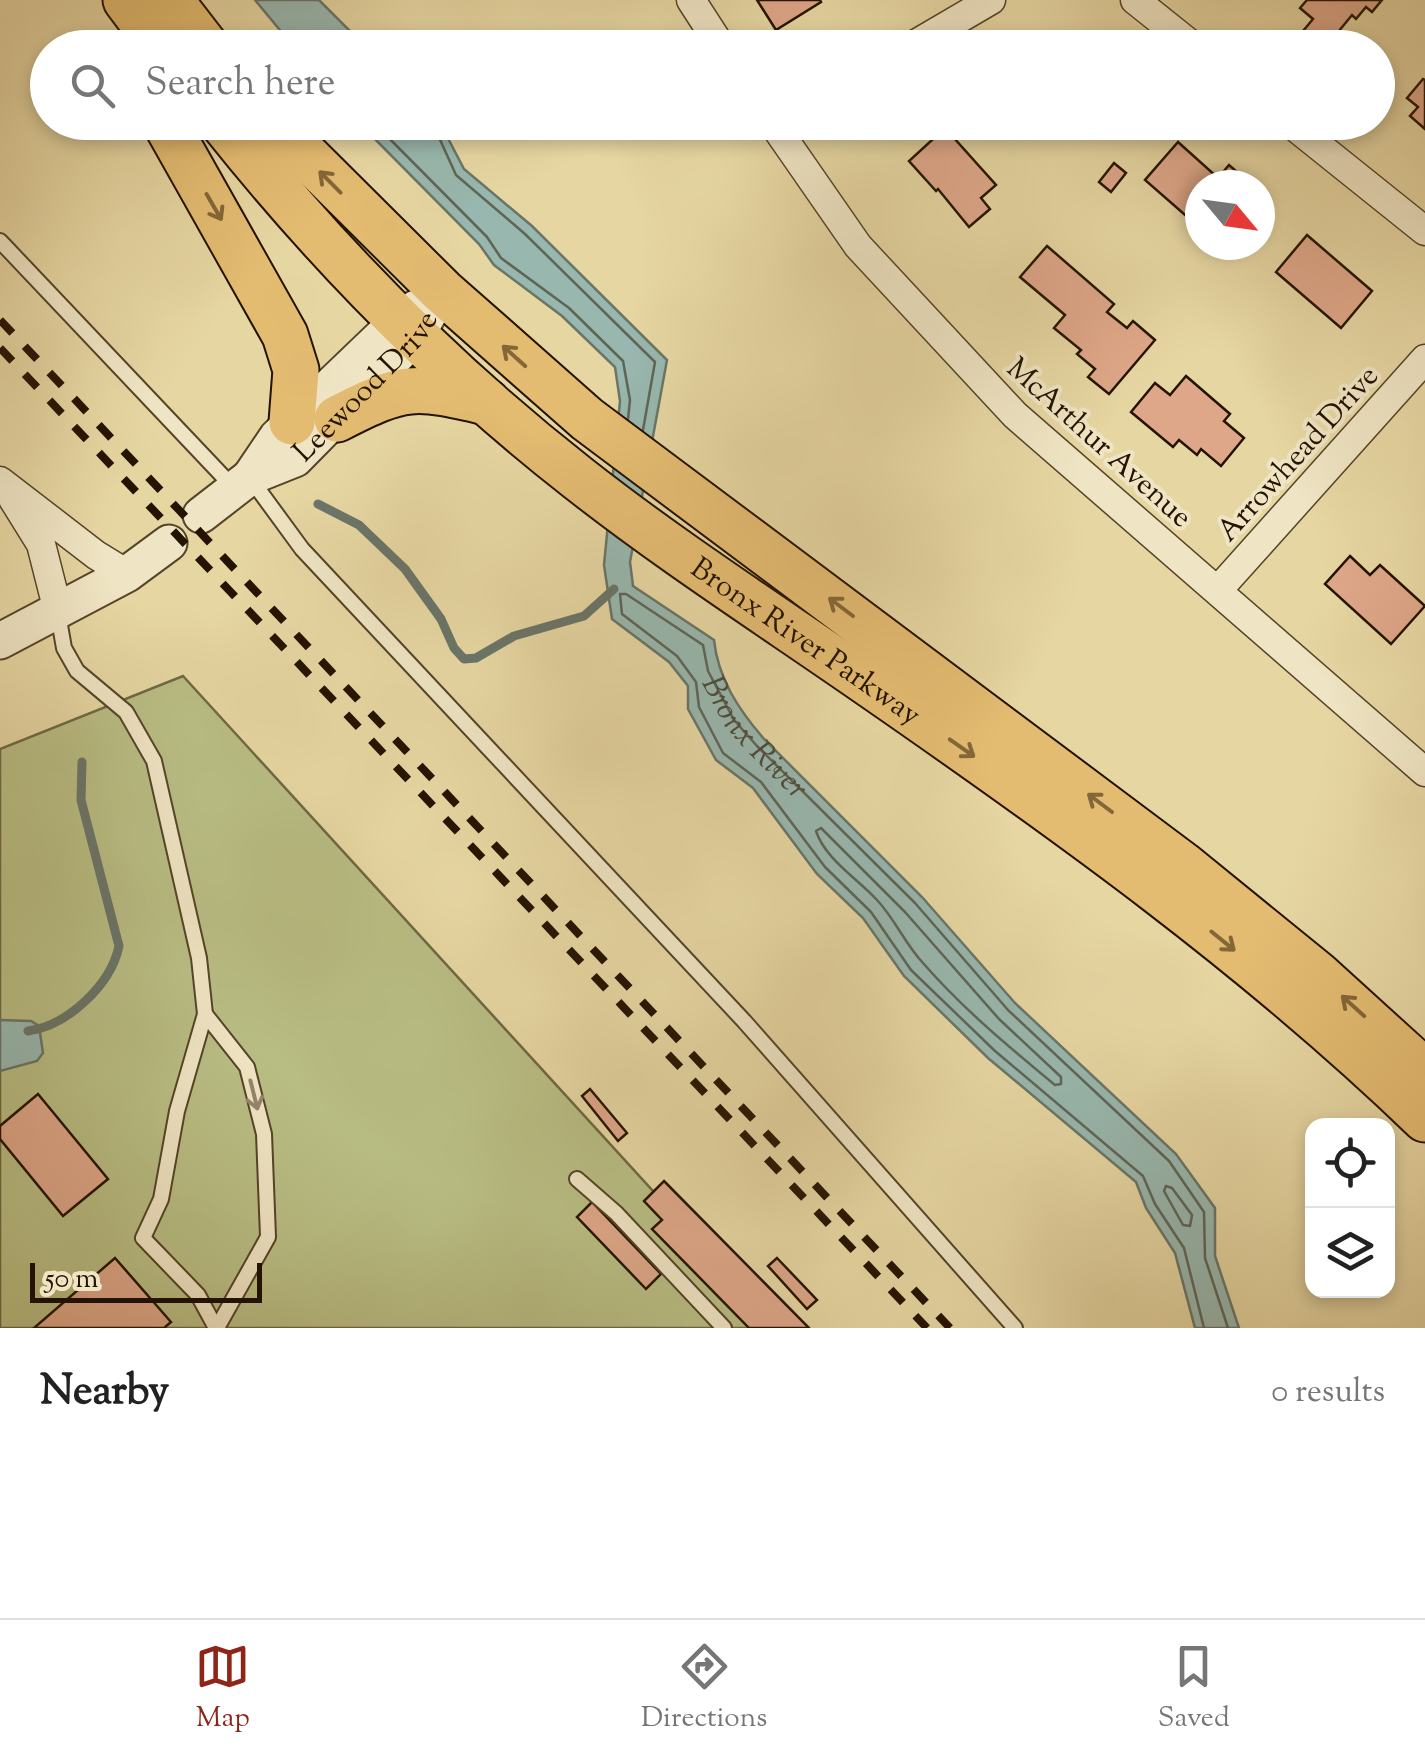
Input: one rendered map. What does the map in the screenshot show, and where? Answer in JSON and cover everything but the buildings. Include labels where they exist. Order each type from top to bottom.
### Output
[{"type":"highway","points":[[94,0],[112,30]]},
{"type":"highway","points":[[126,0],[148,30]]},
{"type":"highway","points":[[170,0],[193,30]]},
{"type":"highway","points":[[175,140],[285,335],[296,370],[292,422]]},
{"type":"highway","name":"Bronx River Parkway","points":[[237,140],[312,230],[407,328],[578,478],[1140,876],[1302,1006],[1425,1118]]},
{"type":"highway","name":"Bronx River Parkway","points":[[290,140],[442,291],[587,419],[1184,866],[1318,974],[1425,1072]]},
{"type":"highway","points":[[337,419],[383,395],[410,390],[488,402]]},
{"type":"street","points":[[691,0],[710,30]]},
{"type":"street","points":[[939,30],[990,0]]},
{"type":"street","points":[[1136,0],[1173,30]]},
{"type":"street","name":"McArthur Avenue","points":[[784,140],[858,246],[1016,415],[1425,772]]},
{"type":"street","points":[[1311,140],[1425,231]]},
{"type":"street","name":"Leewood Drive","points":[[201,515],[242,483],[295,459],[337,419],[407,328],[442,291]]},
{"type":"street","name":"Leewood Drive","points":[[242,483],[268,446],[292,422],[407,328]]},
{"type":"street","name":"Arrowhead Drive","points":[[1218,590],[1425,358]]},
{"type":"street","points":[[0,482],[126,574]]},
{"type":"street","points":[[0,482],[22,509],[40,544],[58,612]]},
{"type":"street","points":[[0,642],[126,574],[169,543]]},
{"type":"lane","points":[[0,241],[242,483],[744,1021],[1015,1328]]},
{"type":"lane","points":[[58,612],[64,648],[78,672],[126,712],[154,761],[199,958],[205,1014],[177,1111],[161,1199],[143,1238],[198,1295],[217,1328]]},
{"type":"lane","points":[[205,1014],[247,1068],[264,1134],[268,1238],[217,1328]]},
{"type":"lane","points":[[577,1179],[616,1213],[724,1328]]},
{"type":"green space","points":[[183,676],[778,1328],[0,1328],[0,749]]},
{"type":"water","points":[[255,0],[319,0],[349,30],[280,30]]},
{"type":"water","name":"Bronx River","points":[[376,140],[449,140],[464,169],[532,226],[667,360],[630,562],[633,586],[714,640],[731,693],[764,739],[922,897],[1015,1003],[1176,1154],[1215,1208],[1215,1256],[1239,1328],[1195,1328],[1175,1253],[1146,1208],[1136,1182],[988,1058],[904,976],[863,918],[817,874],[753,788],[716,760],[688,709],[688,686],[669,662],[612,619],[604,565],[620,401],[615,367],[562,316],[494,265],[479,244]]},
{"type":"water","points":[[0,1020],[31,1021],[39,1026],[43,1053],[37,1061],[0,1071]]},
{"type":"waterway","points":[[318,504],[359,525],[405,569],[464,659],[476,658],[514,636],[584,616],[614,589]]},
{"type":"waterway","points":[[28,1031],[58,1021],[85,1001],[107,975],[119,946],[81,800],[82,762]]},
{"type":"railway","points":[[0,320],[950,1328]]},
{"type":"railway","points":[[0,348],[927,1328]]}]
